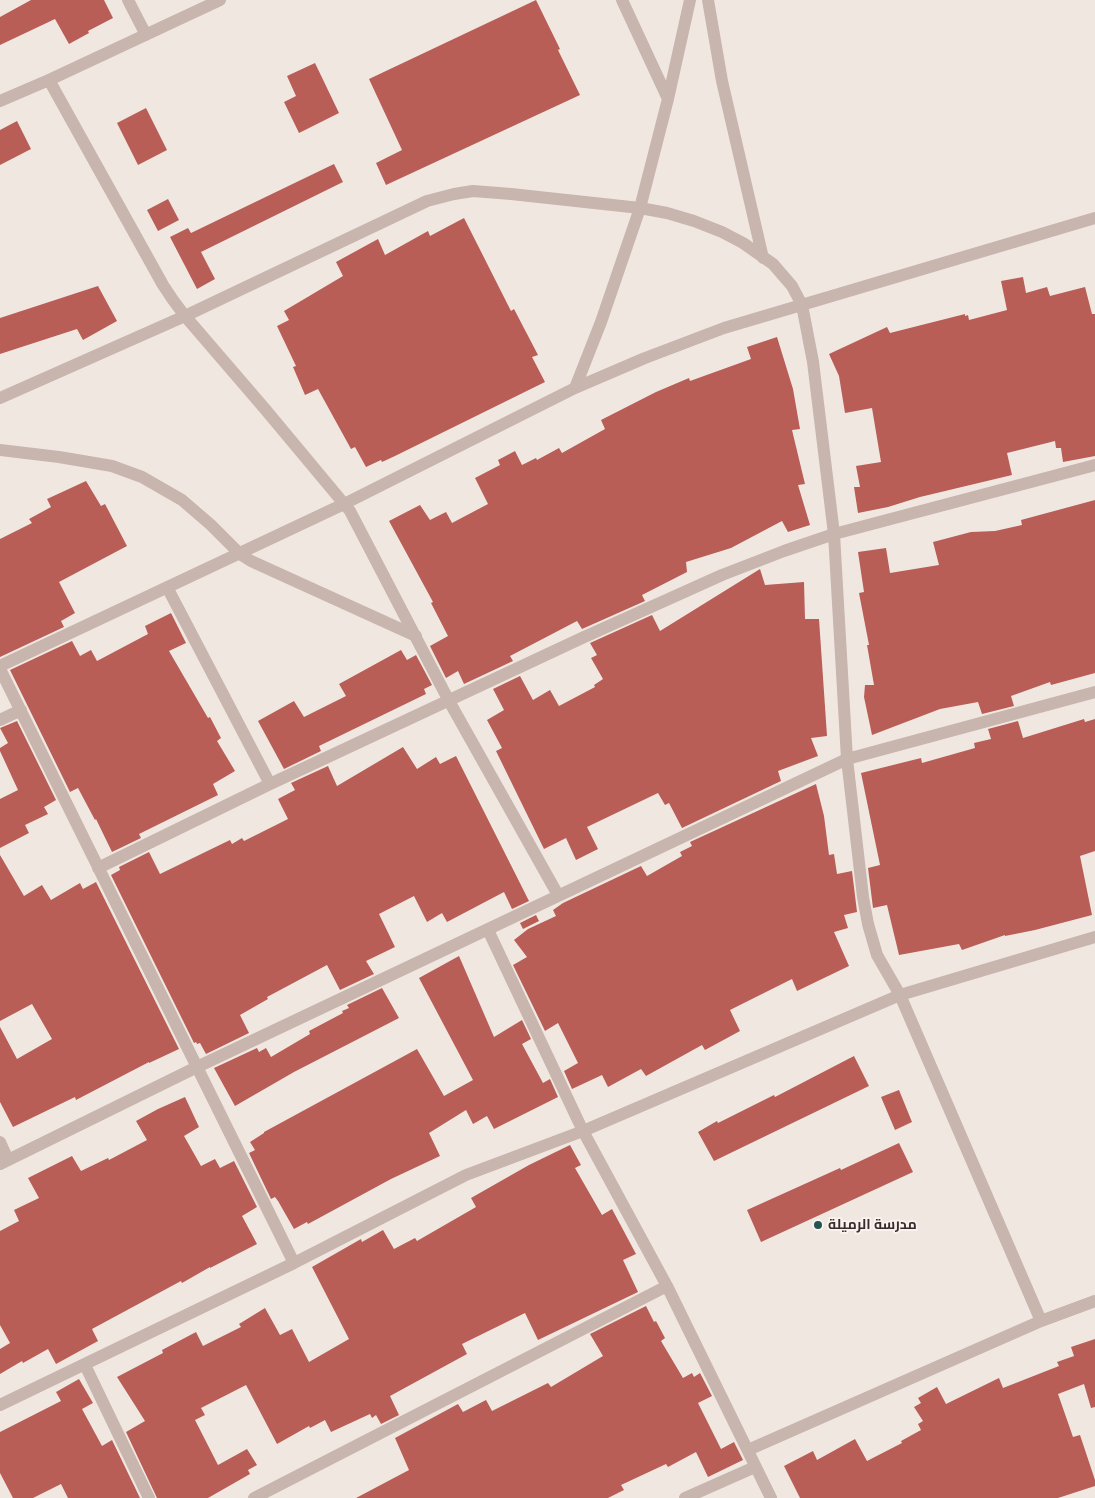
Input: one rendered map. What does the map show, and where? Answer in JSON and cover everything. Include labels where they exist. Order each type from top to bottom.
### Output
[{"type":"street","points":[[128,0],[146,35]]},
{"type":"street","points":[[0,101],[220,0]]},
{"type":"street","points":[[622,0],[668,99]]},
{"type":"street","points":[[575,388],[615,284],[640,208],[668,99],[690,0]]},
{"type":"street","points":[[708,0],[722,81],[763,258]]},
{"type":"street","points":[[49,80],[163,285],[185,316],[344,504],[358,524],[449,701],[558,896]]},
{"type":"street","points":[[0,398],[185,316],[440,196],[473,191],[640,208],[694,221],[722,232],[743,243],[773,264],[792,286],[802,305],[813,362],[834,534],[847,758],[862,897],[868,924],[877,955],[900,995],[1041,1321]]},
{"type":"street","points":[[294,1263],[0,667],[344,504],[575,388],[684,342],[724,328],[1095,218]]},
{"type":"street","points":[[0,450],[60,457],[112,466],[142,477],[166,490],[193,509],[240,554],[252,561],[416,636]]},
{"type":"street","points":[[98,868],[270,784],[722,575],[784,550],[834,534],[1095,465]]},
{"type":"street","points":[[167,587],[270,784]]},
{"type":"street","points":[[0,1142],[4,1162],[847,758],[1095,692]]},
{"type":"street","points":[[0,720],[21,710]]},
{"type":"street","points":[[488,930],[583,1131],[667,1286],[771,1498]]},
{"type":"street","points":[[0,1405],[294,1263],[466,1175],[583,1131],[900,995],[1095,937]]},
{"type":"street","points":[[254,1498],[667,1286]]},
{"type":"street","points":[[748,1450],[1041,1321],[1095,1301]]},
{"type":"street","points":[[84,1365],[149,1498]]},
{"type":"street","points":[[685,1498],[755,1467]]},
{"type":"building","points":[[31,0],[104,0],[113,18],[88,31],[89,33],[69,44],[55,19],[0,45],[0,17]]},
{"type":"building","points":[[536,0],[580,95],[386,185],[376,163],[402,150],[369,79]]},
{"type":"building","points":[[315,63],[339,113],[299,133],[284,102],[296,96],[287,76]]},
{"type":"building","points":[[146,108],[167,150],[138,165],[117,123]]},
{"type":"building","points":[[17,121],[31,149],[0,165],[0,130]]},
{"type":"building","points":[[334,164],[343,182],[201,252],[215,279],[197,289],[170,237],[188,228],[191,233]]},
{"type":"building","points":[[168,199],[179,220],[158,231],[147,210]]},
{"type":"building","points":[[464,218],[511,311],[514,309],[538,355],[532,357],[545,382],[395,456],[366,467],[355,447],[351,449],[318,389],[305,395],[293,367],[296,366],[277,326],[289,320],[284,311],[343,276],[336,262],[378,239],[385,255],[428,231],[430,236]]},
{"type":"building","points":[[1023,277],[1026,293],[1047,287],[1050,296],[1085,287],[1092,314],[1095,314],[1095,456],[1063,462],[1061,448],[1056,448],[1055,441],[1007,453],[1012,475],[858,513],[854,487],[860,487],[856,466],[881,462],[872,408],[845,413],[839,376],[829,354],[887,327],[890,333],[965,314],[965,316],[968,315],[969,320],[1007,310],[1001,281]]},
{"type":"building","points":[[98,286],[117,321],[83,340],[77,329],[0,354],[0,318]]},
{"type":"building","points":[[777,337],[793,389],[800,429],[792,430],[805,484],[798,485],[810,525],[788,532],[782,521],[731,548],[686,562],[687,572],[642,595],[645,601],[582,629],[577,621],[510,656],[513,661],[464,684],[458,671],[446,678],[430,646],[448,636],[431,603],[433,602],[389,521],[420,505],[430,520],[446,512],[452,523],[488,504],[475,478],[500,465],[498,460],[515,451],[522,465],[536,458],[537,460],[559,448],[562,453],[605,429],[601,420],[656,392],[689,378],[690,381],[751,359],[747,347]]},
{"type":"building","points":[[86,481],[101,506],[105,504],[127,546],[59,582],[75,613],[61,621],[64,627],[0,657],[0,539],[32,523],[29,519],[51,507],[47,499]]},
{"type":"building","points":[[1095,500],[1095,673],[1051,685],[1050,682],[1011,696],[1014,706],[982,714],[978,702],[940,709],[872,735],[864,697],[865,685],[874,685],[867,645],[869,645],[859,593],[864,592],[858,552],[886,548],[890,573],[939,565],[933,542],[971,532],[995,531],[1022,525],[1021,520]]},
{"type":"building","points":[[760,569],[765,585],[804,582],[805,619],[819,619],[827,736],[811,738],[818,756],[778,771],[781,781],[682,828],[669,803],[665,805],[658,793],[587,827],[598,849],[576,860],[566,838],[544,849],[496,751],[502,748],[487,720],[504,710],[493,689],[520,676],[533,700],[550,690],[559,706],[595,687],[594,685],[603,679],[591,658],[597,655],[590,643],[652,615],[660,631]]},
{"type":"building","points":[[171,613],[186,643],[169,651],[208,718],[210,717],[221,738],[217,741],[235,771],[213,784],[218,795],[139,834],[141,838],[112,852],[78,788],[70,792],[10,670],[72,641],[80,656],[91,650],[97,661],[148,634],[145,626]]},
{"type":"building","points":[[401,650],[407,660],[416,655],[432,685],[424,689],[426,694],[319,746],[321,751],[284,769],[258,721],[294,701],[304,717],[346,696],[339,684]]},
{"type":"building","points":[[1084,719],[1085,722],[1095,719],[1095,851],[1080,856],[1092,915],[1035,930],[1005,935],[962,950],[959,944],[899,955],[887,905],[873,908],[868,868],[880,865],[861,773],[921,758],[922,763],[975,748],[974,743],[991,739],[988,729],[1018,721],[1023,738]]},
{"type":"building","points":[[17,721],[56,800],[44,807],[48,814],[25,825],[29,833],[0,848],[0,799],[18,790],[0,751],[0,748],[8,743],[0,728]]},
{"type":"building","points":[[403,747],[417,769],[436,757],[440,764],[456,756],[529,901],[512,909],[504,892],[447,922],[442,913],[427,922],[414,896],[379,914],[395,947],[366,961],[374,974],[340,990],[327,965],[267,997],[268,999],[240,1015],[249,1033],[206,1054],[200,1043],[194,1043],[111,875],[120,870],[119,867],[149,852],[160,874],[230,840],[232,844],[242,838],[244,841],[288,819],[278,799],[295,790],[291,783],[328,766],[337,786]]},
{"type":"building","points":[[816,784],[824,816],[829,855],[834,854],[837,874],[852,871],[857,912],[844,915],[848,928],[834,932],[849,966],[797,991],[792,979],[730,1010],[740,1031],[705,1050],[702,1045],[646,1076],[641,1069],[608,1087],[602,1075],[572,1089],[564,1071],[578,1063],[558,1023],[545,1031],[513,965],[527,957],[514,940],[528,929],[556,916],[553,910],[563,903],[641,866],[647,876],[682,856],[680,852],[692,846],[690,842]]},
{"type":"building","points":[[0,855],[24,896],[42,885],[51,900],[80,883],[83,889],[96,882],[179,1049],[149,1062],[76,1100],[75,1097],[13,1127],[0,1102],[0,1027],[17,1059],[52,1039],[32,1004],[0,1021]]},
{"type":"building","points":[[536,915],[539,921],[523,929],[520,923]]},
{"type":"building","points":[[459,956],[494,1037],[522,1020],[531,1039],[522,1044],[543,1083],[550,1079],[558,1097],[494,1129],[487,1116],[473,1124],[466,1110],[429,1133],[440,1156],[391,1179],[308,1224],[307,1222],[294,1229],[275,1197],[271,1199],[249,1153],[255,1150],[250,1142],[264,1132],[417,1049],[444,1096],[473,1080],[419,978]]},
{"type":"building","points":[[382,988],[399,1018],[294,1072],[235,1106],[214,1068],[257,1048],[259,1052],[266,1048],[271,1057],[310,1034],[309,1031],[343,1013],[342,1011],[349,1008],[347,1005]]},
{"type":"building","points":[[854,1056],[869,1086],[714,1161],[698,1132],[717,1121],[718,1123],[774,1095],[775,1097]]},
{"type":"building","points":[[899,1090],[912,1122],[895,1130],[881,1097]]},
{"type":"building","points":[[185,1097],[199,1127],[184,1136],[201,1166],[215,1159],[220,1168],[234,1161],[257,1207],[242,1216],[257,1244],[182,1283],[181,1281],[92,1329],[98,1341],[56,1364],[48,1349],[0,1374],[0,1349],[10,1343],[0,1325],[0,1231],[19,1221],[14,1210],[39,1198],[28,1178],[72,1156],[81,1171],[108,1158],[109,1160],[147,1140],[136,1121]]},
{"type":"building","points":[[899,1143],[913,1172],[761,1242],[747,1210]]},
{"type":"building","points":[[570,1145],[581,1165],[575,1168],[602,1215],[612,1209],[636,1254],[623,1260],[638,1292],[538,1340],[525,1313],[462,1344],[467,1354],[390,1396],[399,1415],[381,1424],[376,1415],[372,1418],[370,1414],[331,1432],[325,1420],[310,1428],[309,1426],[277,1444],[246,1385],[201,1408],[205,1415],[195,1420],[218,1465],[247,1449],[257,1465],[248,1470],[250,1474],[208,1498],[157,1498],[126,1432],[145,1421],[117,1377],[163,1353],[162,1350],[196,1332],[203,1346],[241,1327],[239,1324],[265,1308],[280,1335],[292,1329],[309,1362],[349,1339],[312,1267],[361,1239],[362,1242],[383,1230],[394,1249],[415,1238],[417,1241],[476,1207],[471,1198],[529,1165]]},
{"type":"building","points":[[646,1306],[665,1338],[661,1341],[683,1378],[692,1373],[694,1377],[700,1373],[712,1396],[698,1403],[721,1449],[734,1442],[743,1460],[708,1477],[696,1452],[668,1467],[666,1464],[621,1485],[624,1490],[608,1498],[356,1498],[409,1470],[395,1438],[458,1404],[463,1412],[486,1400],[492,1411],[548,1383],[551,1387],[603,1356],[590,1334]]},
{"type":"building","points":[[1095,1339],[1095,1407],[1091,1408],[1084,1384],[1058,1394],[1073,1437],[1080,1435],[1095,1480],[1095,1486],[1058,1498],[800,1498],[784,1466],[813,1451],[817,1460],[855,1439],[867,1461],[902,1443],[901,1441],[921,1430],[918,1424],[923,1421],[914,1407],[921,1403],[918,1398],[937,1387],[946,1404],[999,1378],[1003,1388],[1059,1366],[1057,1362],[1074,1356],[1071,1347]]},
{"type":"building","points":[[79,1379],[93,1403],[82,1409],[102,1446],[112,1440],[140,1498],[68,1498],[61,1484],[33,1498],[13,1498],[0,1473],[0,1432],[61,1401],[56,1392]]},
{"type":"place","name":"مدرسة الرميلة","points":[[818,1225]]}]
